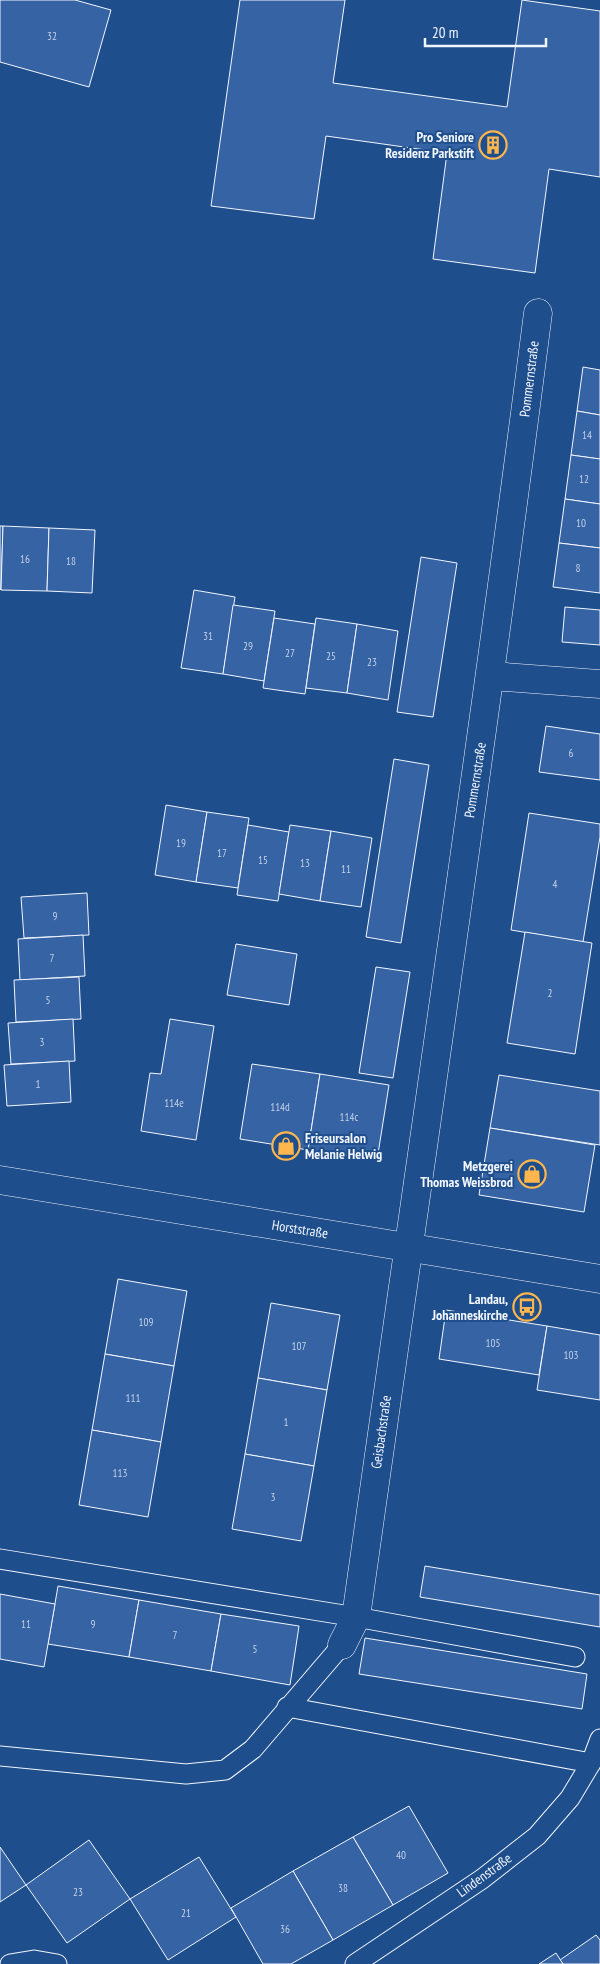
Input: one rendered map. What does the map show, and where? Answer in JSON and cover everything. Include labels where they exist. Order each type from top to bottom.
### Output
[{"type":"street","name":"Pommernstraße","points":[[407,1246],[491,676],[538,313]]},
{"type":"street","points":[[491,676],[600,684]]},
{"type":"street","name":"Horststraße","points":[[0,1180],[600,1279]]},
{"type":"street","name":"Geisbachstraße","points":[[342,1645],[356,1617],[407,1246]]},
{"type":"lane","points":[[0,1559],[356,1617],[575,1657]]},
{"type":"lane","points":[[0,1756],[186,1774],[225,1770],[253,1749],[342,1645]]},
{"type":"lane","points":[[287,1707],[590,1763]]},
{"type":"lane","name":"Lindenstraße","points":[[355,1964],[482,1878],[537,1836],[570,1798],[590,1763],[600,1739]]},
{"type":"lane","points":[[10,1964],[34,1960],[57,1964]]},
{"type":"building","points":[[0,0],[75,0],[111,10],[89,87],[0,62]]},
{"type":"building","name":"Pro Seniore Residenz Parkstift","points":[[240,0],[345,0],[333,83],[507,107],[522,0],[600,11],[600,177],[549,169],[535,273],[433,259],[447,153],[326,136],[314,219],[211,206]]},
{"type":"building","points":[[583,367],[600,370],[600,415],[577,411]]},
{"type":"building","points":[[577,411],[600,415],[600,459],[571,455]]},
{"type":"building","points":[[571,455],[600,459],[600,504],[565,499]]},
{"type":"building","points":[[565,499],[600,504],[600,548],[559,543]]},
{"type":"building","points":[[0,526],[3,526],[1,590],[0,589]]},
{"type":"building","points":[[3,526],[49,528],[47,591],[1,590]]},
{"type":"building","points":[[49,528],[95,530],[92,593],[47,591]]},
{"type":"building","points":[[559,543],[600,548],[600,593],[553,587]]},
{"type":"building","points":[[421,557],[457,563],[433,717],[397,712]]},
{"type":"building","points":[[194,590],[235,597],[223,674],[181,668]]},
{"type":"building","points":[[233,605],[275,611],[264,681],[223,674]]},
{"type":"building","points":[[565,607],[600,610],[600,645],[562,642]]},
{"type":"building","points":[[274,618],[315,624],[305,694],[263,688]]},
{"type":"building","points":[[316,618],[357,624],[347,693],[306,688]]},
{"type":"building","points":[[357,624],[398,631],[388,700],[347,693]]},
{"type":"building","points":[[546,726],[600,734],[600,780],[539,772]]},
{"type":"building","points":[[394,759],[429,765],[401,943],[366,937]]},
{"type":"building","points":[[166,805],[207,812],[196,882],[155,875]]},
{"type":"building","points":[[207,812],[249,818],[238,888],[196,882]]},
{"type":"building","points":[[529,813],[600,824],[600,837],[583,942],[511,930]]},
{"type":"building","points":[[248,825],[289,832],[278,901],[237,895]]},
{"type":"building","points":[[290,825],[331,831],[320,901],[279,894]]},
{"type":"building","points":[[331,831],[372,838],[361,907],[320,901]]},
{"type":"building","points":[[87,893],[89,935],[24,938],[21,897]]},
{"type":"building","points":[[525,932],[592,943],[575,1054],[507,1043]]},
{"type":"building","points":[[83,935],[85,976],[20,980],[18,939]]},
{"type":"building","points":[[236,944],[297,954],[289,1005],[227,995]]},
{"type":"building","points":[[376,967],[410,972],[393,1078],[359,1073]]},
{"type":"building","points":[[79,977],[81,1019],[16,1022],[14,980]]},
{"type":"building","points":[[73,1019],[75,1061],[11,1064],[8,1023]]},
{"type":"building","points":[[170,1019],[214,1026],[196,1140],[141,1131],[150,1073],[161,1074]]},
{"type":"building","points":[[69,1061],[71,1102],[7,1106],[4,1065]]},
{"type":"building","points":[[252,1064],[320,1074],[308,1150],[240,1139]]},
{"type":"building","points":[[320,1074],[389,1085],[377,1160],[308,1150]]},
{"type":"building","points":[[499,1075],[600,1091],[600,1145],[490,1128]]},
{"type":"building","points":[[490,1128],[595,1145],[584,1212],[479,1195]]},
{"type":"building","points":[[118,1279],[187,1291],[174,1366],[105,1354]]},
{"type":"building","points":[[271,1303],[340,1315],[327,1390],[258,1378]]},
{"type":"building","points":[[446,1310],[547,1326],[539,1375],[439,1359]]},
{"type":"building","points":[[547,1326],[600,1335],[600,1400],[537,1390]]},
{"type":"building","points":[[105,1354],[174,1366],[161,1442],[92,1430]]},
{"type":"building","points":[[258,1378],[327,1390],[314,1466],[245,1454]]},
{"type":"building","points":[[92,1430],[161,1442],[148,1517],[79,1505]]},
{"type":"building","points":[[245,1454],[314,1466],[301,1541],[232,1529]]},
{"type":"building","points":[[425,1566],[600,1595],[600,1627],[420,1597]]},
{"type":"building","points":[[58,1586],[139,1600],[129,1657],[48,1644]]},
{"type":"building","points":[[0,1594],[55,1604],[44,1667],[0,1659]]},
{"type":"building","points":[[139,1600],[221,1614],[211,1671],[129,1657]]},
{"type":"building","points":[[221,1614],[299,1626],[290,1685],[211,1671]]},
{"type":"building","points":[[365,1638],[587,1674],[582,1709],[359,1674]]},
{"type":"building","points":[[409,1806],[448,1873],[393,1905],[353,1837]]},
{"type":"building","points":[[353,1837],[393,1905],[333,1940],[293,1871]]},
{"type":"building","points":[[89,1840],[130,1899],[67,1943],[26,1885]]},
{"type":"building","points":[[0,1847],[26,1885],[0,1902]]},
{"type":"building","points":[[199,1857],[236,1917],[168,1960],[130,1899]]},
{"type":"building","points":[[293,1871],[333,1940],[291,1964],[263,1964],[231,1908]]},
{"type":"building","points":[[596,1935],[600,1940],[600,1964],[563,1964],[560,1960]]},
{"type":"building","points":[[556,1953],[563,1964],[539,1964]]},
{"type":"place","name":"Pro Seniore Residenz Parkstift","points":[[493,145]]},
{"type":"place","name":"Friseursalon Melanie Helwig","points":[[286,1146]]},
{"type":"place","name":"Metzgerei Thomas Weissbrod","points":[[532,1174]]},
{"type":"place","name":"Landau, Johanneskirche","points":[[527,1307]]}]
